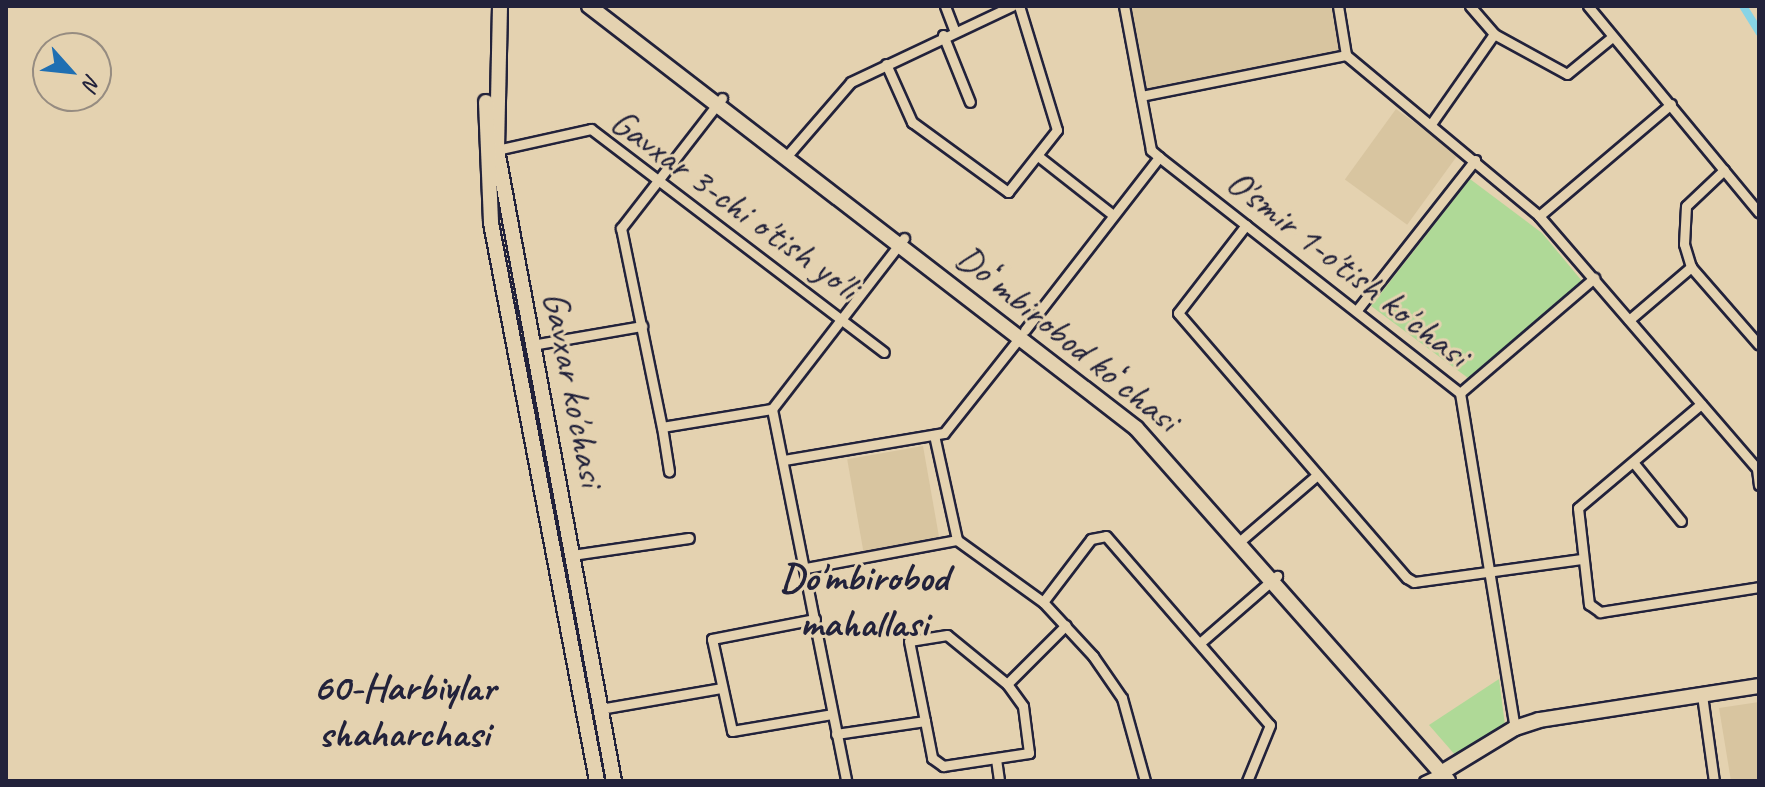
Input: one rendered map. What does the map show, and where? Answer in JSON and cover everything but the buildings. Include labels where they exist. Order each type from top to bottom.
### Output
[{"type":"main road","name":"Gavxar ko'chasi","points":[[490,6],[486,129],[491,223],[597,781]]},
{"type":"main road","name":"Gavxar ko'chasi","points":[[502,6],[496,26],[497,150],[614,781]]},
{"type":"main road","name":"Doʻmbirobod koʻchasi","points":[[589,6],[720,101]]},
{"type":"main road","name":"Doʻmbirobod koʻchasi","points":[[602,6],[1022,334],[1136,428],[1242,540],[1442,775]]},
{"type":"main road","points":[[529,416],[546,412]]},
{"type":"main road","points":[[1442,775],[1515,728],[1565,714],[1759,686]]},
{"type":"street","points":[[945,6],[954,30]]},
{"type":"street","points":[[788,154],[843,88],[943,35],[1012,6]]},
{"type":"street","points":[[886,64],[912,122],[1008,192],[1057,130],[1019,6]]},
{"type":"street","points":[[784,460],[944,433],[1159,157],[1151,150],[1124,6]]},
{"type":"street","points":[[1338,6],[1346,55],[1539,216],[1758,468],[1759,485]]},
{"type":"street","points":[[1470,6],[1494,34],[1567,74],[1612,37]]},
{"type":"street","points":[[1588,6],[1759,213]]},
{"type":"street","points":[[1431,124],[1494,34]]},
{"type":"street","points":[[943,35],[970,102]]},
{"type":"street","points":[[1141,96],[1346,55]]},
{"type":"street","points":[[669,471],[621,228],[720,101]]},
{"type":"street","points":[[1539,216],[1671,104]]},
{"type":"street","name":"Gavxar 3-chi o'tish yo'li","points":[[497,150],[591,129],[884,352]]},
{"type":"street","points":[[1038,156],[1113,215]]},
{"type":"street","name":"O'smir 1-o'tish ko'chasi","points":[[1159,157],[1460,393],[1515,728]]},
{"type":"street","points":[[1357,310],[1475,160]]},
{"type":"street","points":[[1724,170],[1684,212],[1684,244],[1691,267],[1759,345]]},
{"type":"street","points":[[1246,225],[1178,313],[1407,578],[1414,582],[1582,559]]},
{"type":"street","points":[[662,427],[772,409],[901,241]]},
{"type":"street","points":[[1629,320],[1691,267]]},
{"type":"street","points":[[1460,393],[1594,278]]},
{"type":"street","points":[[532,345],[642,326]]},
{"type":"street","points":[[1701,404],[1578,508],[1589,604],[1596,612],[1759,587]]},
{"type":"street","points":[[772,409],[846,781]]},
{"type":"street","points":[[934,435],[957,540],[1043,602],[1066,625],[1122,698],[1145,781]]},
{"type":"street","points":[[1633,462],[1681,521]]},
{"type":"street","points":[[1242,540],[1316,476]]},
{"type":"street","points":[[1043,602],[1091,539],[1103,535],[1201,642],[1270,725],[1247,781]]},
{"type":"street","points":[[572,555],[689,538]]},
{"type":"street","points":[[806,568],[957,540]]},
{"type":"street","points":[[1201,642],[1274,578]]},
{"type":"street","points":[[815,619],[712,639],[732,731],[832,714]]},
{"type":"street","points":[[1007,684],[1066,625]]},
{"type":"street","points":[[947,635],[1007,684],[1023,706],[1029,753],[939,766],[932,758],[909,641],[947,635]]},
{"type":"street","points":[[600,709],[722,688]]},
{"type":"street","points":[[1702,695],[1714,781]]},
{"type":"street","points":[[836,734],[925,721]]},
{"type":"street","points":[[996,759],[999,781]]},
{"type":"shaded area","points":[[1130,6],[1331,6],[1339,51],[1145,91]]},
{"type":"shaded area","points":[[1396,109],[1458,154],[1407,225],[1345,179]]},
{"type":"shaded area","points":[[923,446],[939,538],[863,551],[847,459]]},
{"type":"shaded area","points":[[1759,702],[1759,781],[1731,781],[1719,708]]},
{"type":"green space","points":[[1470,179],[1542,233],[1582,281],[1468,378],[1371,306]]},
{"type":"green space","points":[[540,421],[610,780],[605,781],[535,422]]},
{"type":"green space","points":[[1499,679],[1505,725],[1456,756],[1429,725]]},
{"type":"waterway","points":[[1743,6],[1759,32]]},
{"type":"district","name":"Do'mbirobod mahallasi","points":[[864,600]]},
{"type":"district","name":"60-Harbiylar shaharchasi","points":[[404,710]]}]
